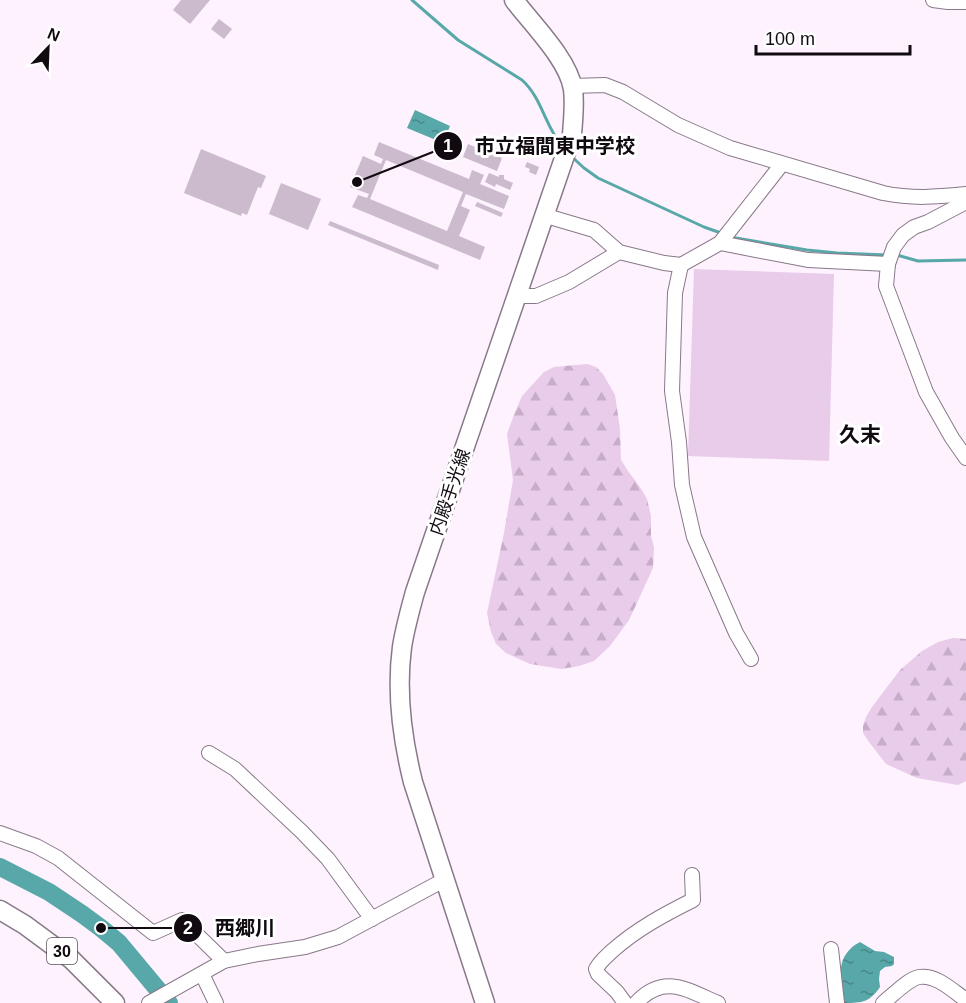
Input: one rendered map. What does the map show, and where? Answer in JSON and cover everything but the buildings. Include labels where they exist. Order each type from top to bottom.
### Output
[{"type":"main road","name":"内殿手光線","points":[[485,1003],[413,783],[407,758],[399,688],[402,644],[415,592],[572,135],[574,112],[572,86],[566,70],[542,33],[514,0]]},
{"type":"main road","name":"30","points":[[0,910],[47,939],[71,959],[115,1003]]},
{"type":"street","points":[[933,0],[966,2]]},
{"type":"street","points":[[572,86],[605,85],[623,92],[678,125],[730,148],[883,194],[926,198],[966,194]]},
{"type":"street","points":[[543,215],[594,230],[619,252],[681,266],[720,243],[782,164]]},
{"type":"street","points":[[966,202],[914,227],[903,235],[894,247],[888,264],[886,286],[926,392],[966,458]]},
{"type":"street","points":[[720,243],[808,260],[888,264]]},
{"type":"street","points":[[516,296],[536,296],[568,282],[619,252]]},
{"type":"street","points":[[681,266],[675,292],[672,391],[682,485],[694,537],[736,633],[751,659]]},
{"type":"street","points":[[209,753],[236,769],[302,832],[328,859],[347,888],[372,919]]},
{"type":"street","points":[[0,833],[36,846],[58,858],[153,933],[182,920],[224,961]]},
{"type":"street","points":[[626,1003],[598,974],[596,969],[600,962],[633,934],[650,922],[693,900],[692,874]]},
{"type":"street","points":[[151,1003],[224,961],[316,944],[338,937],[444,880]]},
{"type":"street","points":[[831,949],[837,1003]]},
{"type":"street","points":[[198,976],[216,1003]]},
{"type":"street","points":[[883,1003],[918,977],[929,978],[941,983],[966,1000]]},
{"type":"street","points":[[636,1003],[644,994],[664,986],[680,987],[718,1003]]},
{"type":"green space","points":[[694,269],[834,274],[829,461],[688,456]]},
{"type":"green space","points":[[587,364],[596,367],[603,374],[615,395],[620,429],[621,460],[647,499],[651,516],[651,536],[654,547],[653,568],[629,620],[610,646],[594,661],[561,669],[530,664],[506,653],[496,644],[487,613],[513,480],[507,434],[515,412],[522,396],[544,372],[554,367]]},
{"type":"green space","points":[[953,638],[966,639],[966,781],[958,785],[917,778],[886,764],[863,733],[866,717],[900,670],[922,651],[938,642]]},
{"type":"water","points":[[415,110],[450,126],[443,143],[407,128]]},
{"type":"water","points":[[860,942],[875,951],[894,957],[894,964],[880,971],[880,987],[873,996],[861,1002],[845,1003],[841,985],[841,968],[846,954]]},
{"type":"waterway","points":[[412,0],[458,40],[522,80],[534,95],[551,130],[562,146]]},
{"type":"waterway","points":[[571,156],[598,178],[721,233]]},
{"type":"waterway","points":[[730,237],[807,250],[887,255]]},
{"type":"waterway","points":[[897,255],[918,261],[966,260]]},
{"type":"waterway","points":[[0,867],[49,892],[101,928],[119,943],[169,1003]]},
{"type":"place","name":"市立福間東中学校","points":[[357,182]]},
{"type":"place","name":"西郷川","points":[[101,928]]},
{"type":"district","name":"久末","points":[[860,434]]}]
